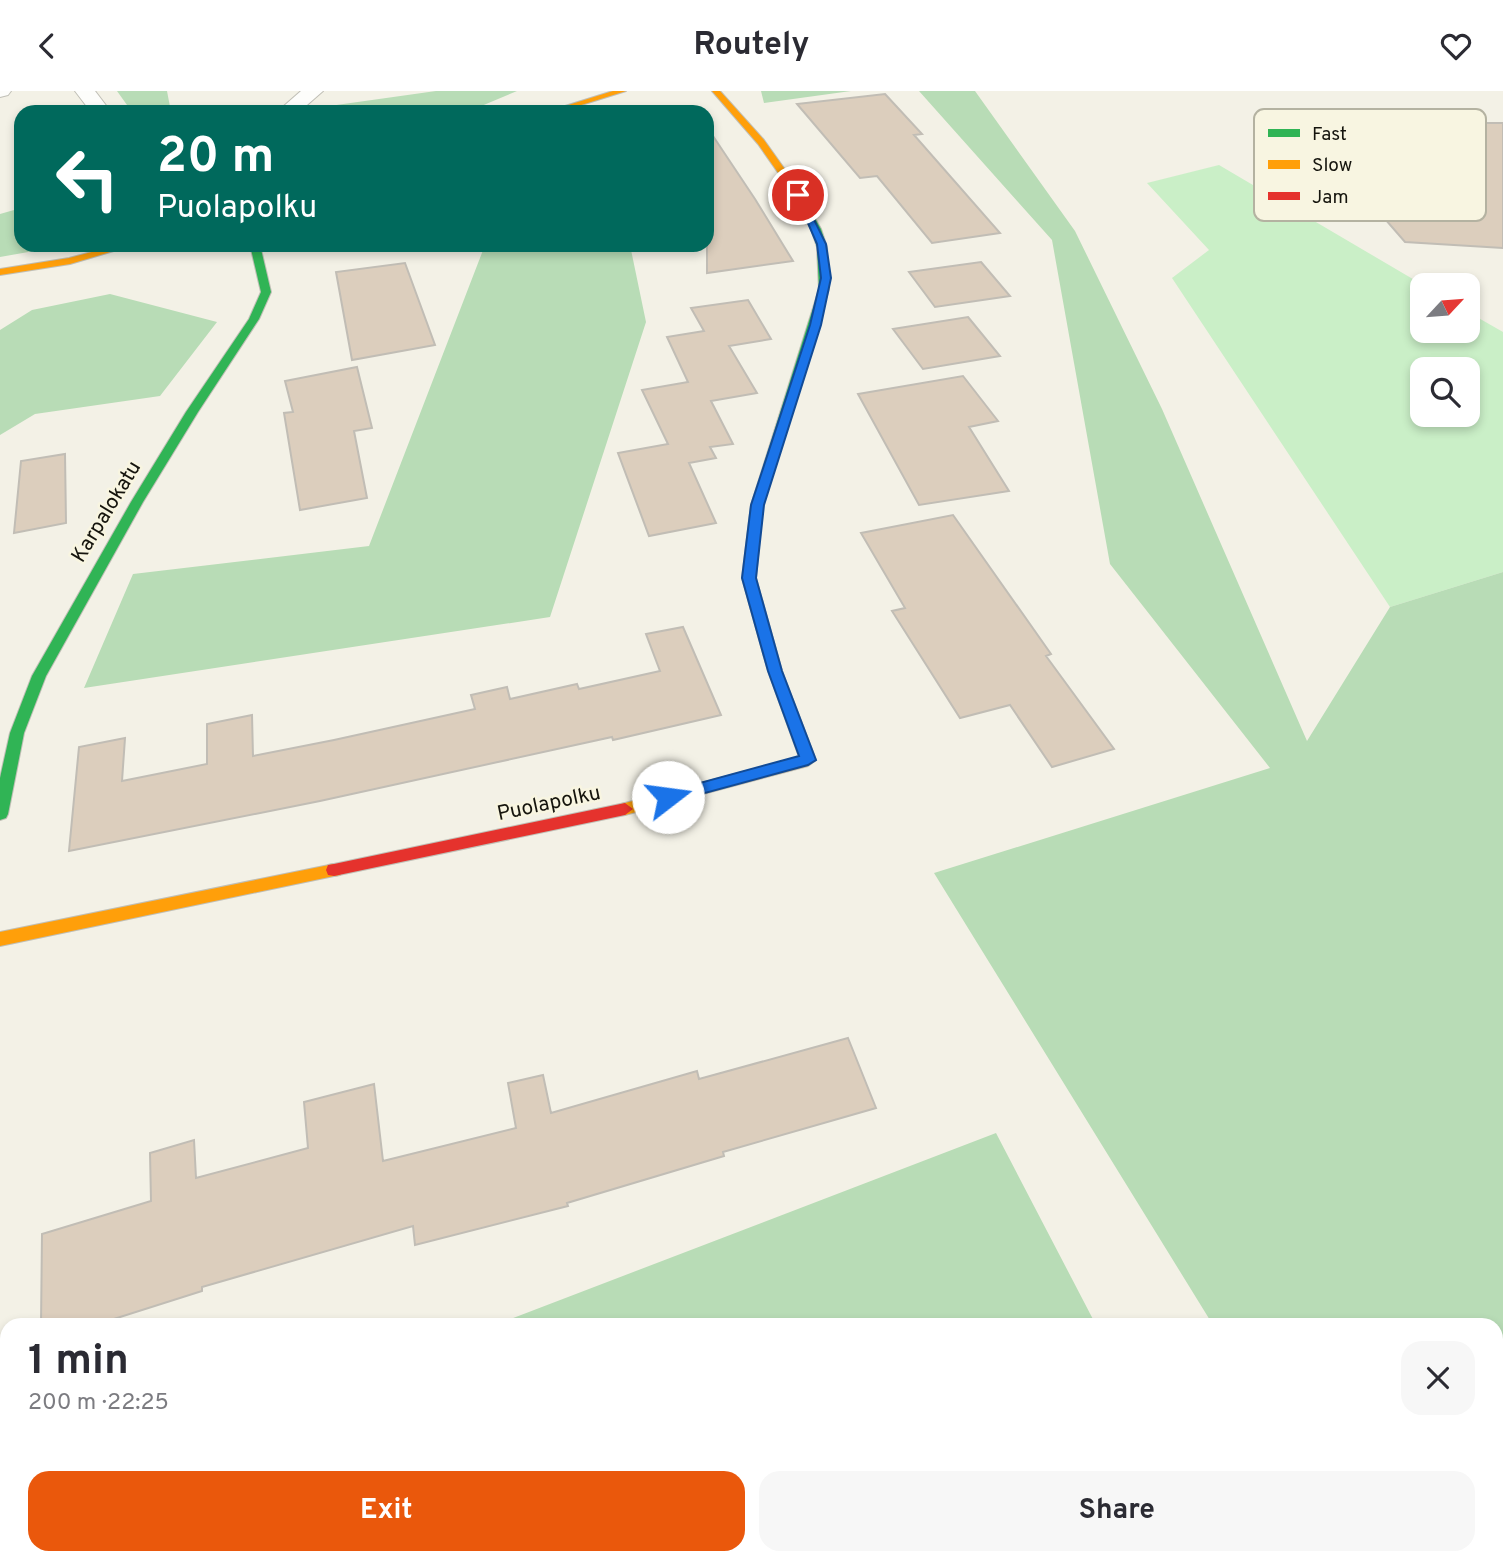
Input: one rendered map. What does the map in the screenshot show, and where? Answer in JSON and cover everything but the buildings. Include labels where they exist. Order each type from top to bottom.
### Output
[{"type":"street","points":[[85,91],[96,105]]},
{"type":"street","points":[[296,105],[313,91]]},
{"type":"street","points":[[574,105],[622,91]]},
{"type":"street","name":"Puolapolku","points":[[0,939],[590,818],[808,760],[775,671],[749,578],[757,505],[826,278],[821,244],[790,183],[733,107],[716,91]]},
{"type":"street","points":[[0,272],[70,261],[103,252]]},
{"type":"street","name":"Karpalokatu","points":[[0,814],[17,733],[38,676],[137,502],[192,412],[254,319],[266,292],[257,252]]},
{"type":"green space","points":[[117,91],[167,91],[170,105],[127,105]]},
{"type":"green space","points":[[436,91],[517,91],[484,105],[336,105]]},
{"type":"green space","points":[[761,91],[851,91],[764,103]]},
{"type":"green space","points":[[919,91],[975,91],[1075,231],[1162,409],[1307,741],[1390,607],[1503,572],[1503,1318],[1209,1318],[934,873],[1270,768],[1110,564],[1052,240]]},
{"type":"green space","points":[[1219,165],[1254,186],[1254,221],[1314,221],[1410,277],[1410,343],[1480,343],[1480,319],[1503,332],[1503,572],[1390,607],[1172,278],[1209,250],[1147,183]]},
{"type":"green space","points":[[14,210],[14,252],[28,252],[0,257],[0,214]]},
{"type":"green space","points":[[482,252],[631,252],[646,322],[550,617],[84,688],[133,574],[369,546]]},
{"type":"green space","points":[[110,294],[217,322],[160,396],[35,414],[0,435],[0,330],[32,310]]},
{"type":"green space","points":[[996,1133],[1092,1318],[513,1318]]},
{"type":"traffic: fast","points":[[757,505],[824,289],[822,247],[816,229],[796,192]]},
{"type":"traffic: fast","points":[[0,814],[17,733],[39,676],[137,502],[192,412],[254,319],[266,292],[257,252]]},
{"type":"traffic: slow","points":[[574,105],[622,91]]},
{"type":"traffic: slow","points":[[716,91],[761,142],[796,192]]},
{"type":"traffic: slow","points":[[0,272],[70,261],[103,252]]},
{"type":"traffic: slow","points":[[625,809],[808,760],[775,671],[749,578],[757,505]]},
{"type":"traffic: slow","points":[[0,939],[334,870]]},
{"type":"traffic: jam","points":[[334,870],[625,809]]},
{"type":"route","points":[[668,797],[808,760],[775,671],[749,578],[757,505],[816,325],[826,278],[821,244],[798,195]]}]
